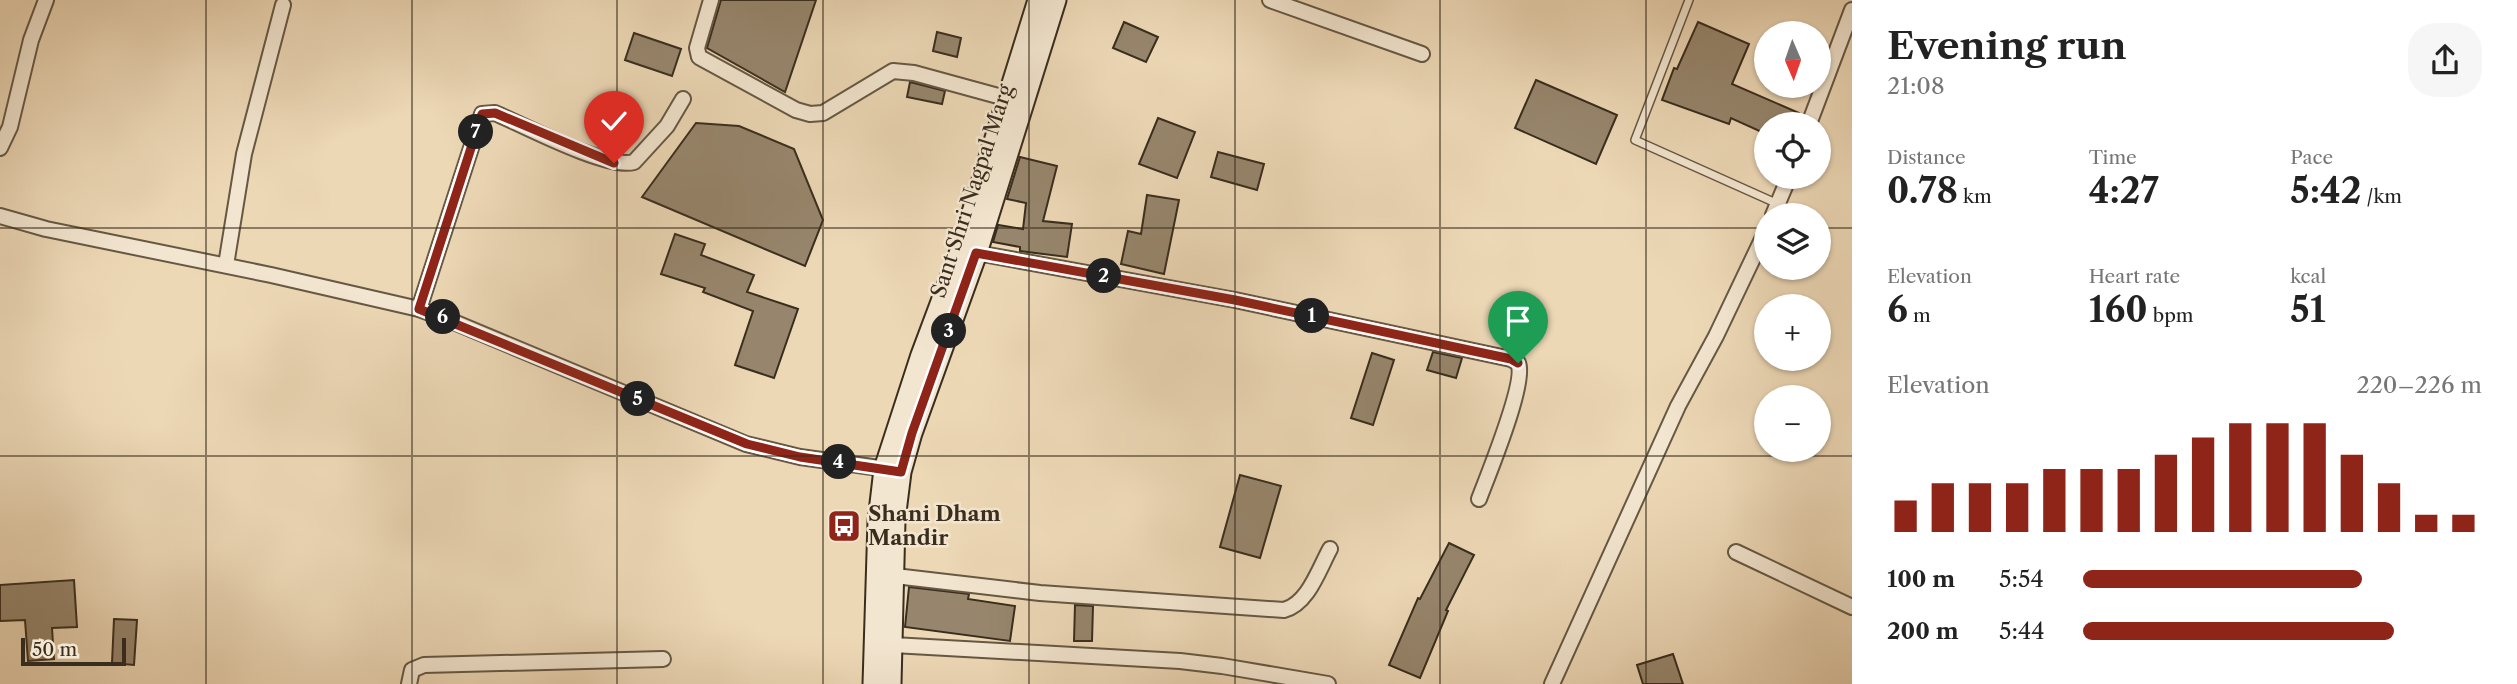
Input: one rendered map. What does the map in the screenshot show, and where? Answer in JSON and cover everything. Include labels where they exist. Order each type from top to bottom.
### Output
[{"type":"main road","name":"Sant Shri Nagpal Marg","points":[[891,684],[895,576],[895,430],[960,251],[1038,0]]},
{"type":"main road","name":"Sant Shri Nagpal Marg","points":[[873,684],[878,521],[893,470],[912,433],[976,253],[1056,0]]},
{"type":"street","points":[[0,149],[12,117],[31,40],[46,0]]},
{"type":"street","points":[[711,0],[697,48],[699,57],[796,110],[810,114],[823,113],[892,71],[914,73],[1009,99]]},
{"type":"street","points":[[1270,0],[1422,54]]},
{"type":"street","points":[[226,265],[244,154],[283,5]]},
{"type":"street","points":[[1814,112],[1852,10]]},
{"type":"street","points":[[419,309],[482,114],[495,113],[603,160],[629,163],[634,162],[667,126],[683,99]]},
{"type":"street","points":[[0,216],[46,229],[226,265],[419,309],[747,444],[800,457],[893,470]]},
{"type":"street","points":[[976,253],[1235,300],[1511,359],[1518,363],[1521,374],[1512,408],[1479,499]]},
{"type":"street","points":[[1552,684],[1678,406],[1716,336],[1754,256]]},
{"type":"street","points":[[895,576],[1040,593],[1284,610],[1292,608],[1301,600],[1330,549]]},
{"type":"street","points":[[1735,552],[1852,607]]},
{"type":"street","points":[[892,645],[1180,661],[1328,684]]},
{"type":"street","points":[[409,684],[412,670],[424,666],[663,659]]},
{"type":"lane","points":[[1689,0],[1635,139],[1762,203]]},
{"type":"building","points":[[721,0],[816,0],[785,92],[707,48]]},
{"type":"building","points":[[1124,22],[1158,37],[1146,62],[1113,48]]},
{"type":"building","points":[[1698,22],[1749,44],[1732,84],[1754,94],[1754,98],[1764,98],[1797,112],[1754,112],[1754,129],[1731,118],[1729,124],[1662,100],[1674,68],[1677,69]]},
{"type":"building","points":[[937,32],[961,38],[957,57],[933,51]]},
{"type":"building","points":[[634,33],[681,49],[672,76],[625,60]]},
{"type":"building","points":[[1536,80],[1617,115],[1596,164],[1515,128]]},
{"type":"building","points":[[910,82],[945,91],[942,104],[907,97]]},
{"type":"building","points":[[1158,118],[1195,132],[1177,178],[1139,164]]},
{"type":"building","points":[[696,123],[739,126],[794,149],[823,220],[805,266],[642,197]]},
{"type":"building","points":[[1218,152],[1264,164],[1257,190],[1211,177]]},
{"type":"building","points":[[1020,157],[1057,166],[1043,221],[1072,224],[1067,257],[1020,251],[1020,247],[993,242],[998,225],[1023,229],[1026,203],[1007,199]]},
{"type":"building","points":[[1147,195],[1179,200],[1164,274],[1121,264],[1128,231],[1141,234]]},
{"type":"building","points":[[675,234],[705,244],[701,255],[754,275],[747,292],[798,309],[774,378],[735,365],[753,311],[703,292],[705,288],[661,274]]},
{"type":"building","points":[[1433,352],[1462,358],[1456,378],[1427,370]]},
{"type":"building","points":[[1372,353],[1394,360],[1373,425],[1351,418]]},
{"type":"building","points":[[1240,475],[1281,486],[1260,558],[1220,547]]},
{"type":"building","points":[[1449,543],[1474,555],[1446,610],[1448,611],[1420,678],[1389,665],[1418,598],[1420,599]]},
{"type":"building","points":[[74,580],[77,627],[52,628],[54,659],[28,661],[25,620],[0,621],[0,585]]},
{"type":"building","points":[[909,587],[969,594],[968,599],[1015,606],[1010,641],[905,627]]},
{"type":"building","points":[[1075,605],[1093,606],[1092,641],[1074,641]]},
{"type":"building","points":[[114,619],[137,620],[134,665],[112,663]]},
{"type":"building","points":[[1673,654],[1683,684],[1643,684],[1637,665]]},
{"type":"place","name":"Shani Dham Mandir","points":[[844,526]]},
{"type":"route","points":[[614,163],[495,113],[482,114],[419,309],[747,444],[800,457],[901,472],[912,433],[976,253],[1235,300],[1511,359],[1518,363]]}]
